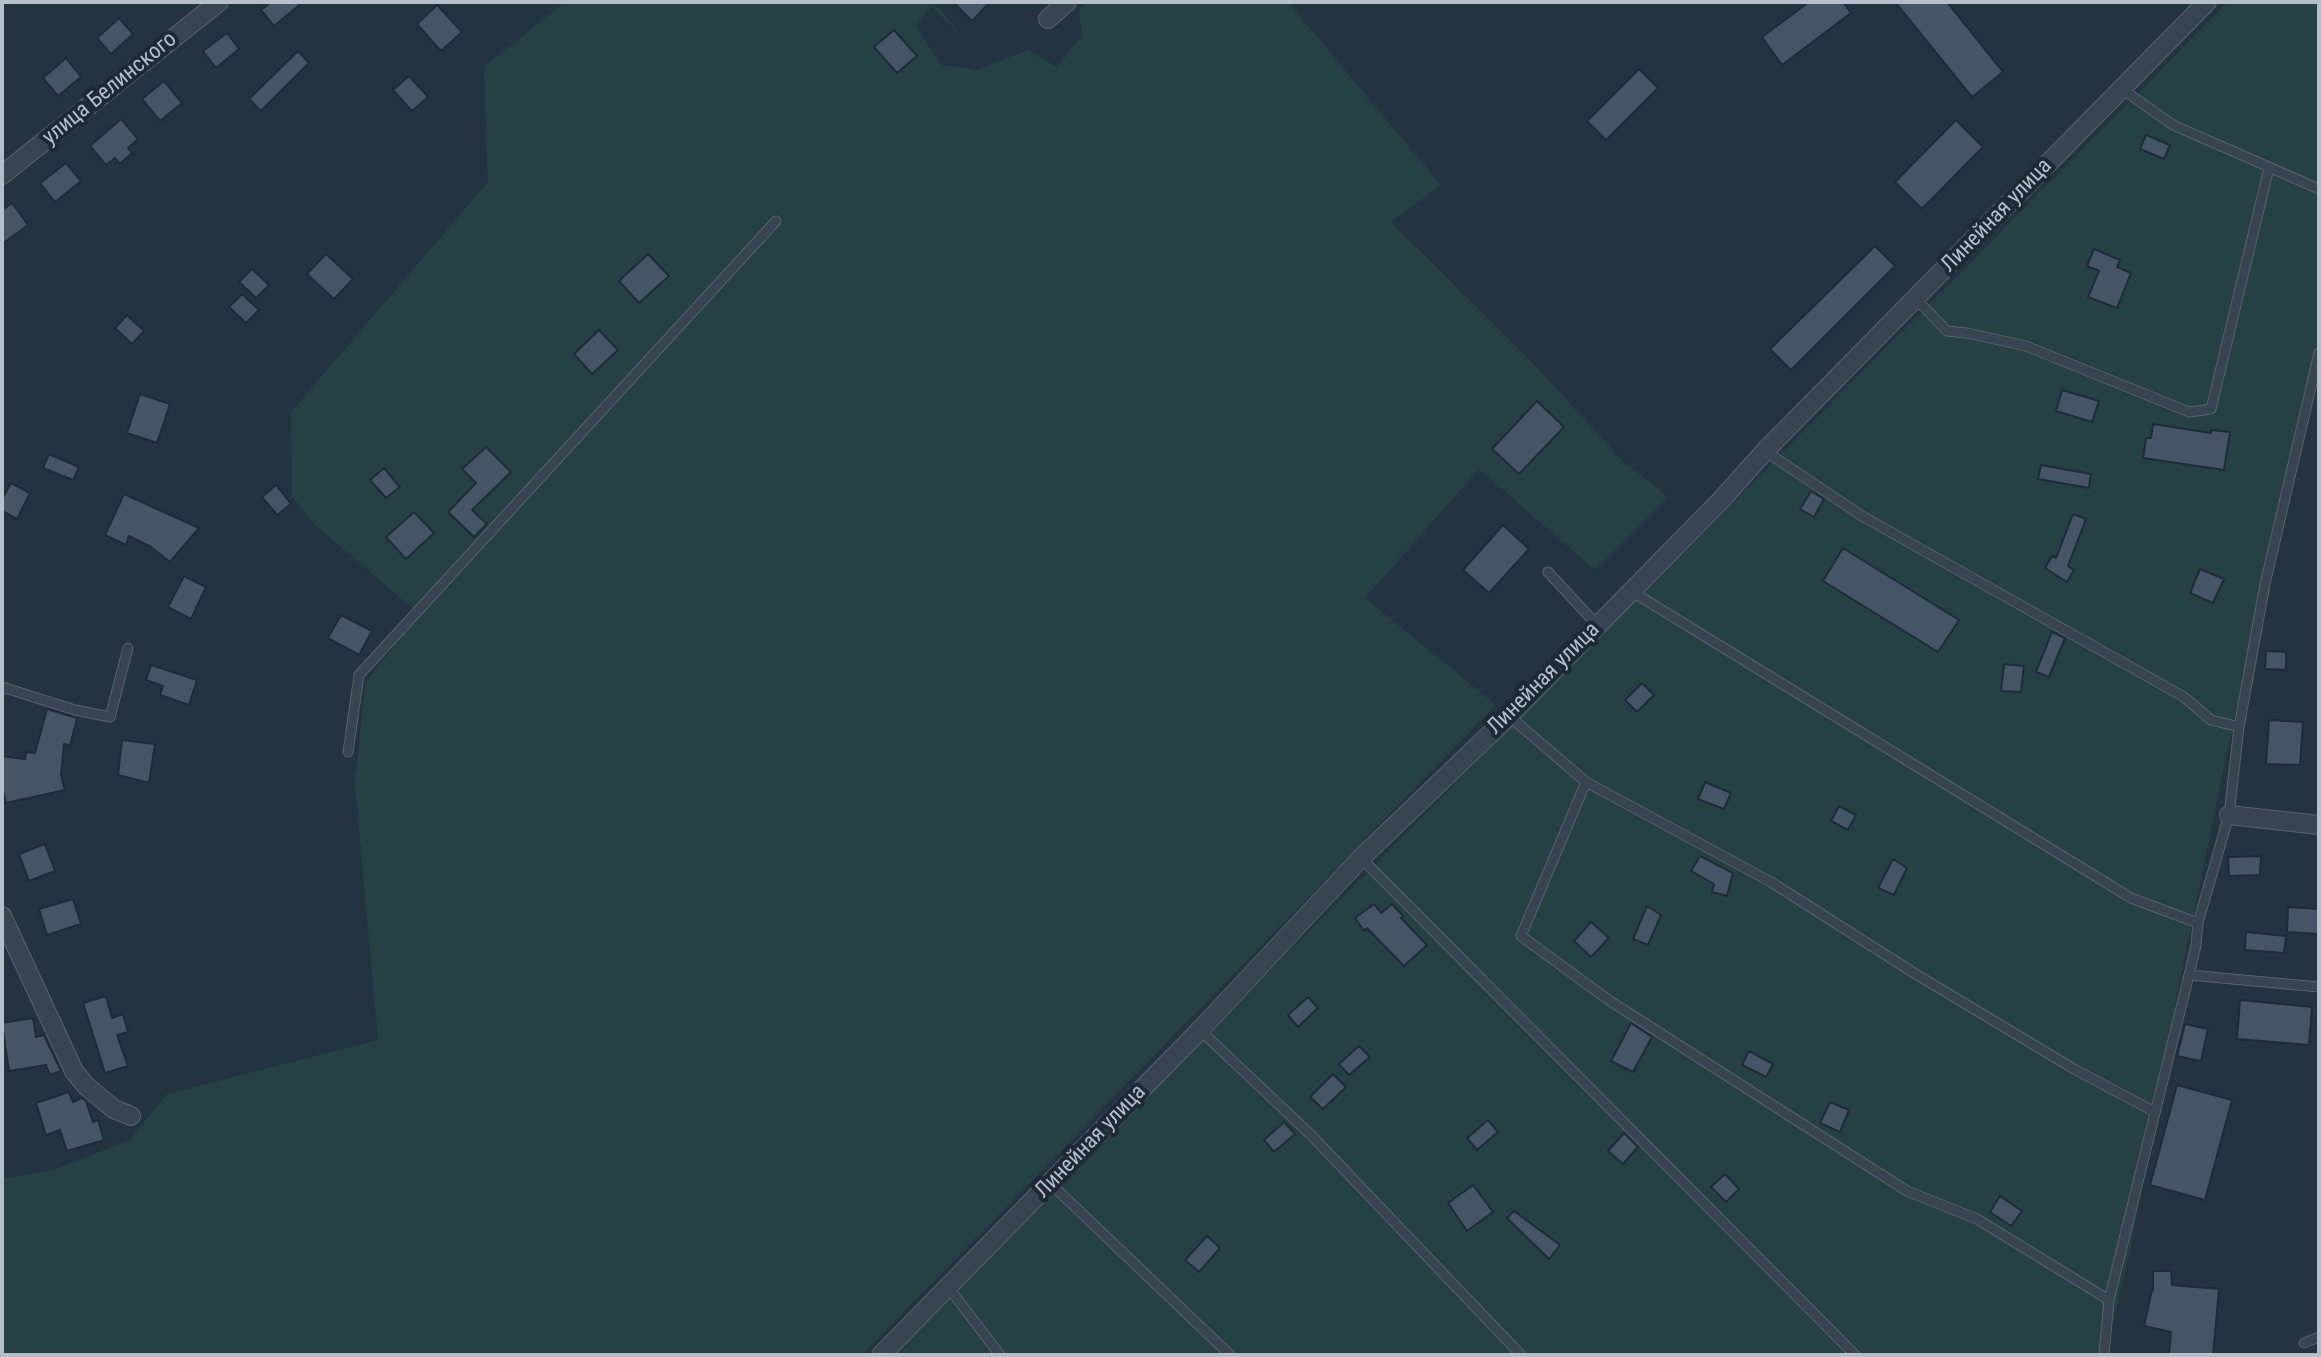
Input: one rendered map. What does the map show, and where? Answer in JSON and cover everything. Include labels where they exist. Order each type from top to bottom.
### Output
[{"type":"street","name":"улица Белинского","points":[[2,175],[219,2]]},
{"type":"street","points":[[1048,19],[1067,2]]},
{"type":"street","name":"Линейная улица","points":[[881,1355],[1200,1030],[1361,858],[1598,626],[1765,451],[2207,2]]},
{"type":"street","points":[[2229,815],[2319,825]]},
{"type":"street","points":[[2,916],[74,1071],[86,1086],[114,1109],[131,1116]]},
{"type":"lane","points":[[2122,89],[2173,125],[2319,189]]},
{"type":"lane","points":[[1916,299],[1947,331],[2026,346],[2189,412],[2211,409],[2269,168]]},
{"type":"lane","points":[[348,752],[359,675],[776,221]]},
{"type":"lane","points":[[2104,1355],[2109,1300],[2189,975],[2198,923],[2229,815],[2239,727],[2265,584],[2319,353]]},
{"type":"lane","points":[[1765,451],[1862,516],[2184,697],[2211,720],[2239,727]]},
{"type":"lane","points":[[1548,572],[1598,626]]},
{"type":"lane","points":[[1631,591],[2131,898],[2198,923]]},
{"type":"lane","points":[[2,687],[75,710],[110,717],[128,648]]},
{"type":"lane","points":[[1509,716],[1586,782],[1771,882],[2074,1069],[2155,1112]]},
{"type":"lane","points":[[1586,782],[1521,936],[1610,1001],[1907,1191],[1977,1219],[2109,1300]]},
{"type":"lane","points":[[1361,858],[1855,1355]]},
{"type":"lane","points":[[2189,975],[2319,987]]},
{"type":"lane","points":[[1200,1030],[1311,1135],[1521,1355]]},
{"type":"lane","points":[[1050,1183],[1230,1355]]},
{"type":"lane","points":[[948,1287],[1000,1355]]},
{"type":"lane","points":[[2304,1343],[2319,1337]]},
{"type":"green space","points":[[565,2],[933,2],[970,44],[931,6],[916,26],[941,65],[977,70],[1028,50],[1057,67],[1082,36],[1079,9],[1087,2],[1288,2],[1441,185],[1391,222],[1527,357],[1623,461],[1668,497],[1595,570],[1479,469],[1365,598],[1496,705],[862,1355],[2,1355],[2,1179],[56,1169],[130,1140],[167,1094],[378,1040],[355,784],[365,683],[419,614],[313,523],[292,496],[291,412],[488,182],[484,67]]},
{"type":"green space","points":[[2228,2],[2319,2],[2319,353],[2235,714],[2179,985],[2132,1240],[2106,1355],[890,1355]]},
{"type":"building","points":[[271,2],[303,2],[274,26],[261,10]]},
{"type":"building","points":[[953,2],[990,2],[972,21]]},
{"type":"building","points":[[1809,2],[1843,2],[1851,13],[1782,65],[1762,37]]},
{"type":"building","points":[[1895,2],[1947,2],[2003,72],[1972,97]]},
{"type":"building","points":[[437,5],[462,32],[441,51],[417,24]]},
{"type":"building","points":[[119,18],[133,34],[111,54],[97,38]]},
{"type":"building","points":[[894,30],[917,56],[897,73],[874,47]]},
{"type":"building","points":[[227,33],[239,49],[216,68],[203,51]]},
{"type":"building","points":[[298,51],[309,63],[261,111],[249,99]]},
{"type":"building","points":[[66,58],[81,77],[58,96],[43,78]]},
{"type":"building","points":[[1639,69],[1658,88],[1606,140],[1587,121]]},
{"type":"building","points":[[409,76],[428,97],[412,111],[393,90]]},
{"type":"building","points":[[164,81],[182,103],[160,121],[142,99]]},
{"type":"building","points":[[121,119],[138,139],[128,148],[132,153],[120,164],[115,158],[106,165],[90,146]]},
{"type":"building","points":[[1956,120],[1983,147],[1922,209],[1895,182]]},
{"type":"building","points":[[2146,135],[2170,145],[2164,159],[2140,149]]},
{"type":"building","points":[[66,163],[81,181],[55,202],[40,183]]},
{"type":"building","points":[[12,203],[28,225],[2,244],[2,210]]},
{"type":"building","points":[[1875,246],[1895,266],[1791,370],[1770,349]]},
{"type":"building","points":[[2094,249],[2120,260],[2117,267],[2131,273],[2117,308],[2088,297],[2099,271],[2087,266]]},
{"type":"building","points":[[326,254],[353,279],[334,299],[307,274]]},
{"type":"building","points":[[648,254],[669,276],[639,303],[619,281]]},
{"type":"building","points":[[252,269],[269,285],[256,298],[239,282]]},
{"type":"building","points":[[242,294],[259,310],[246,323],[229,307]]},
{"type":"building","points":[[127,315],[144,331],[132,344],[115,328]]},
{"type":"building","points":[[599,330],[618,350],[592,374],[574,354]]},
{"type":"building","points":[[2062,390],[2099,401],[2092,422],[2056,411]]},
{"type":"building","points":[[140,394],[170,404],[157,443],[127,433]]},
{"type":"building","points":[[1537,401],[1564,427],[1519,474],[1492,449]]},
{"type":"building","points":[[2153,424],[2211,433],[2211,430],[2230,432],[2224,470],[2143,458],[2146,438],[2151,438]]},
{"type":"building","points":[[486,447],[511,472],[472,510],[487,524],[474,537],[448,512],[476,483],[462,469]]},
{"type":"building","points":[[49,454],[79,467],[73,480],[43,468]]},
{"type":"building","points":[[2041,465],[2091,474],[2089,488],[2038,479]]},
{"type":"building","points":[[384,468],[400,487],[386,498],[370,480]]},
{"type":"building","points":[[11,483],[30,493],[17,519],[2,511],[2,499]]},
{"type":"building","points":[[276,485],[291,504],[277,515],[262,497]]},
{"type":"building","points":[[1811,491],[1824,499],[1814,517],[1800,509]]},
{"type":"building","points":[[124,494],[199,528],[170,562],[151,547],[129,536],[126,545],[105,535]]},
{"type":"building","points":[[414,512],[434,533],[406,559],[386,537]]},
{"type":"building","points":[[2073,514],[2086,519],[2068,566],[2074,570],[2067,582],[2045,568],[2052,556],[2056,558]]},
{"type":"building","points":[[1503,525],[1529,549],[1489,593],[1463,570]]},
{"type":"building","points":[[1843,548],[1959,620],[1938,652],[1823,581]]},
{"type":"building","points":[[2200,569],[2224,579],[2213,603],[2190,593]]},
{"type":"building","points":[[184,576],[206,587],[191,619],[168,607]]},
{"type":"building","points":[[341,615],[372,631],[359,655],[328,638]]},
{"type":"building","points":[[2052,632],[2065,638],[2049,677],[2036,672]]},
{"type":"building","points":[[2266,651],[2286,652],[2286,670],[2265,669]]},
{"type":"building","points":[[2004,664],[2024,666],[2021,692],[2001,691]]},
{"type":"building","points":[[151,665],[197,680],[189,705],[160,695],[163,686],[146,680]]},
{"type":"building","points":[[1642,683],[1654,695],[1637,712],[1625,700]]},
{"type":"building","points":[[47,709],[77,718],[70,746],[64,744],[61,775],[65,790],[6,803],[2,787],[2,756],[25,759],[26,752],[35,753]]},
{"type":"building","points":[[2269,720],[2303,722],[2300,765],[2266,764]]},
{"type":"building","points":[[122,740],[155,744],[149,783],[118,775]]},
{"type":"building","points":[[1705,782],[1731,793],[1724,809],[1698,799]]},
{"type":"building","points":[[1839,806],[1856,815],[1848,830],[1831,821]]},
{"type":"building","points":[[45,844],[55,871],[29,881],[19,854]]},
{"type":"building","points":[[1700,856],[1733,873],[1727,896],[1712,892],[1714,884],[1691,871]]},
{"type":"building","points":[[2261,856],[2260,875],[2229,876],[2228,857]]},
{"type":"building","points":[[1893,859],[1907,868],[1894,895],[1878,888]]},
{"type":"building","points":[[73,899],[81,924],[47,935],[39,909]]},
{"type":"building","points":[[1374,904],[1381,913],[1392,904],[1427,945],[1404,966],[1367,928],[1364,931],[1355,918]]},
{"type":"building","points":[[1647,906],[1661,915],[1648,945],[1633,939]]},
{"type":"building","points":[[2288,907],[2319,909],[2319,934],[2287,932]]},
{"type":"building","points":[[1591,922],[1609,938],[1591,957],[1574,941]]},
{"type":"building","points":[[2246,932],[2286,936],[2284,953],[2245,950]]},
{"type":"building","points":[[106,996],[112,1018],[123,1014],[128,1032],[117,1035],[128,1066],[105,1073],[83,1003]]},
{"type":"building","points":[[1308,997],[1318,1008],[1298,1027],[1288,1015]]},
{"type":"building","points":[[2240,1000],[2312,1007],[2309,1045],[2237,1039]]},
{"type":"building","points":[[33,1018],[36,1037],[44,1035],[61,1071],[50,1075],[46,1065],[9,1071],[2,1023]]},
{"type":"building","points":[[1631,1023],[1652,1037],[1633,1072],[1611,1061]]},
{"type":"building","points":[[2185,1024],[2208,1029],[2201,1061],[2177,1056]]},
{"type":"building","points":[[1359,1046],[1370,1057],[1349,1075],[1339,1064]]},
{"type":"building","points":[[1749,1051],[1773,1064],[1766,1077],[1742,1065]]},
{"type":"building","points":[[1333,1074],[1346,1087],[1323,1109],[1310,1097]]},
{"type":"building","points":[[2177,1085],[2232,1100],[2205,1200],[2150,1185]]},
{"type":"building","points":[[69,1092],[73,1102],[82,1098],[86,1101],[93,1122],[98,1120],[104,1140],[67,1151],[60,1130],[46,1135],[36,1103]]},
{"type":"building","points":[[1830,1102],[1849,1110],[1840,1132],[1820,1123]]},
{"type":"building","points":[[1488,1120],[1498,1132],[1477,1150],[1467,1138]]},
{"type":"building","points":[[1284,1122],[1295,1134],[1274,1152],[1264,1140]]},
{"type":"building","points":[[1624,1133],[1638,1147],[1623,1164],[1608,1151]]},
{"type":"building","points":[[1725,1174],[1739,1189],[1726,1202],[1711,1187]]},
{"type":"building","points":[[1473,1185],[1493,1212],[1467,1231],[1448,1203]]},
{"type":"building","points":[[2000,1196],[2022,1211],[2011,1226],[1990,1212]]},
{"type":"building","points":[[1514,1211],[1560,1245],[1549,1259],[1507,1218]]},
{"type":"building","points":[[1207,1236],[1220,1248],[1199,1272],[1185,1260]]},
{"type":"building","points":[[2153,1271],[2171,1271],[2172,1285],[2219,1289],[2213,1355],[2169,1355],[2171,1332],[2144,1326],[2153,1290]]}]
